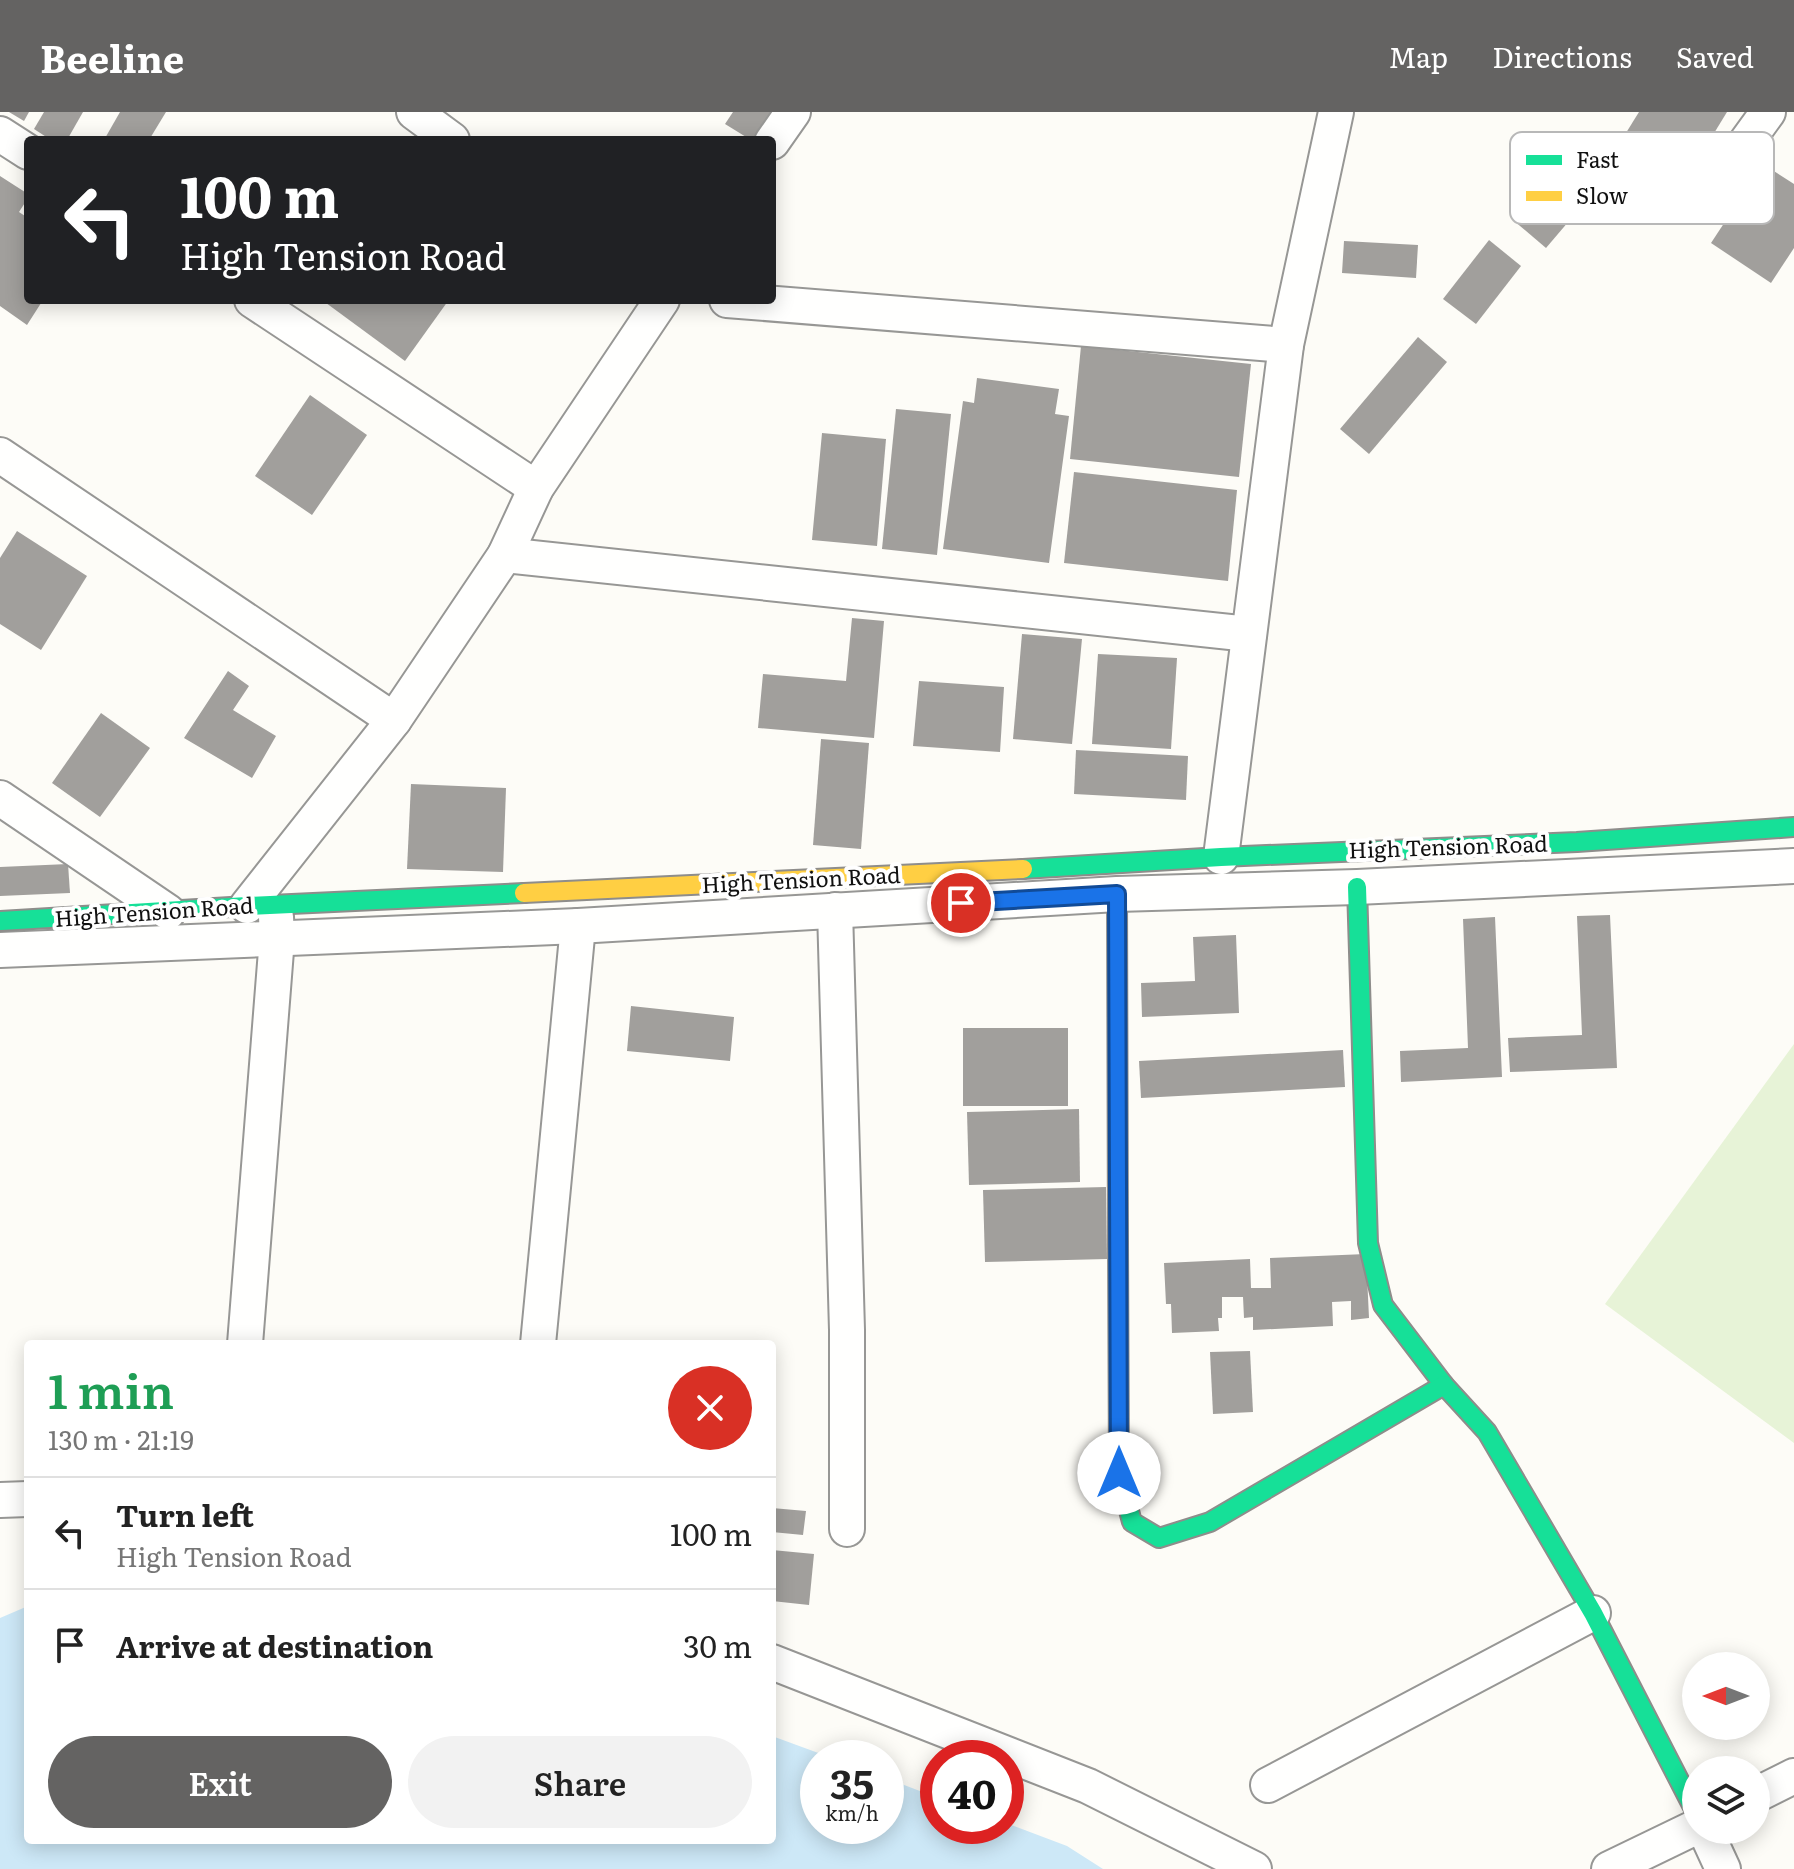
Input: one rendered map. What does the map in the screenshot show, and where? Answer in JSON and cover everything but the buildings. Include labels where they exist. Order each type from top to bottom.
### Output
[{"type":"street","points":[[414,112],[447,136]]},
{"type":"street","points":[[776,136],[793,112]]},
{"type":"street","points":[[1221,857],[1286,345],[1333,112]]},
{"type":"street","points":[[1754,132],[1768,112]]},
{"type":"street","points":[[0,134],[24,149]]},
{"type":"street","points":[[258,304],[536,488]]},
{"type":"street","points":[[245,1340],[277,938],[261,905],[394,720],[505,555],[536,488],[659,304]]},
{"type":"street","points":[[776,304],[1286,345]]},
{"type":"street","points":[[0,455],[394,720]]},
{"type":"street","points":[[505,555],[1249,634]]},
{"type":"street","points":[[0,798],[168,912]]},
{"type":"street","name":"High Tension Road","points":[[0,921],[261,905],[1577,842],[1794,827]]},
{"type":"street","points":[[1714,870],[1716,833]]},
{"type":"street","name":"High Tension Road","points":[[0,950],[578,926],[1117,894],[1357,887],[1794,866]]},
{"type":"street","points":[[1357,887],[1368,1243],[1383,1305],[1444,1385],[1487,1432],[1593,1613],[1682,1786]]},
{"type":"street","points":[[1117,894],[1119,1473],[1132,1522],[1159,1538],[1210,1522],[1444,1385]]},
{"type":"street","points":[[835,910],[847,1330],[847,1529]]},
{"type":"street","points":[[538,1340],[578,926]]},
{"type":"street","points":[[0,1500],[24,1499]]},
{"type":"street","points":[[1268,1785],[1593,1613]]},
{"type":"street","points":[[776,1664],[1088,1786],[1254,1869]]},
{"type":"street","points":[[1770,1788],[1794,1776]]},
{"type":"street","points":[[1609,1869],[1682,1834]]},
{"type":"street","points":[[1711,1844],[1723,1869]]},
{"type":"green space","points":[[1794,1044],[1794,1443],[1605,1304]]},
{"type":"water","points":[[24,1608],[24,1844],[776,1844],[776,1737],[800,1746],[800,1844],[904,1844],[904,1785],[920,1791],[920,1844],[1024,1844],[1024,1830],[1067,1846],[1103,1869],[0,1869],[0,1618]]},
{"type":"traffic: fast","points":[[1023,869],[1577,842],[1794,827]]},
{"type":"traffic: fast","points":[[1357,887],[1368,1243],[1383,1305],[1444,1385],[1487,1432],[1593,1613],[1682,1786]]},
{"type":"traffic: fast","points":[[0,921],[524,893]]},
{"type":"traffic: fast","points":[[1118,1242],[1119,1473],[1132,1522],[1159,1538],[1210,1522],[1444,1385]]},
{"type":"traffic: slow","points":[[524,893],[1023,869]]},
{"type":"traffic: slow","points":[[1117,894],[1118,1242]]},
{"type":"route","points":[[961,903],[1117,894],[1119,1473]]}]
